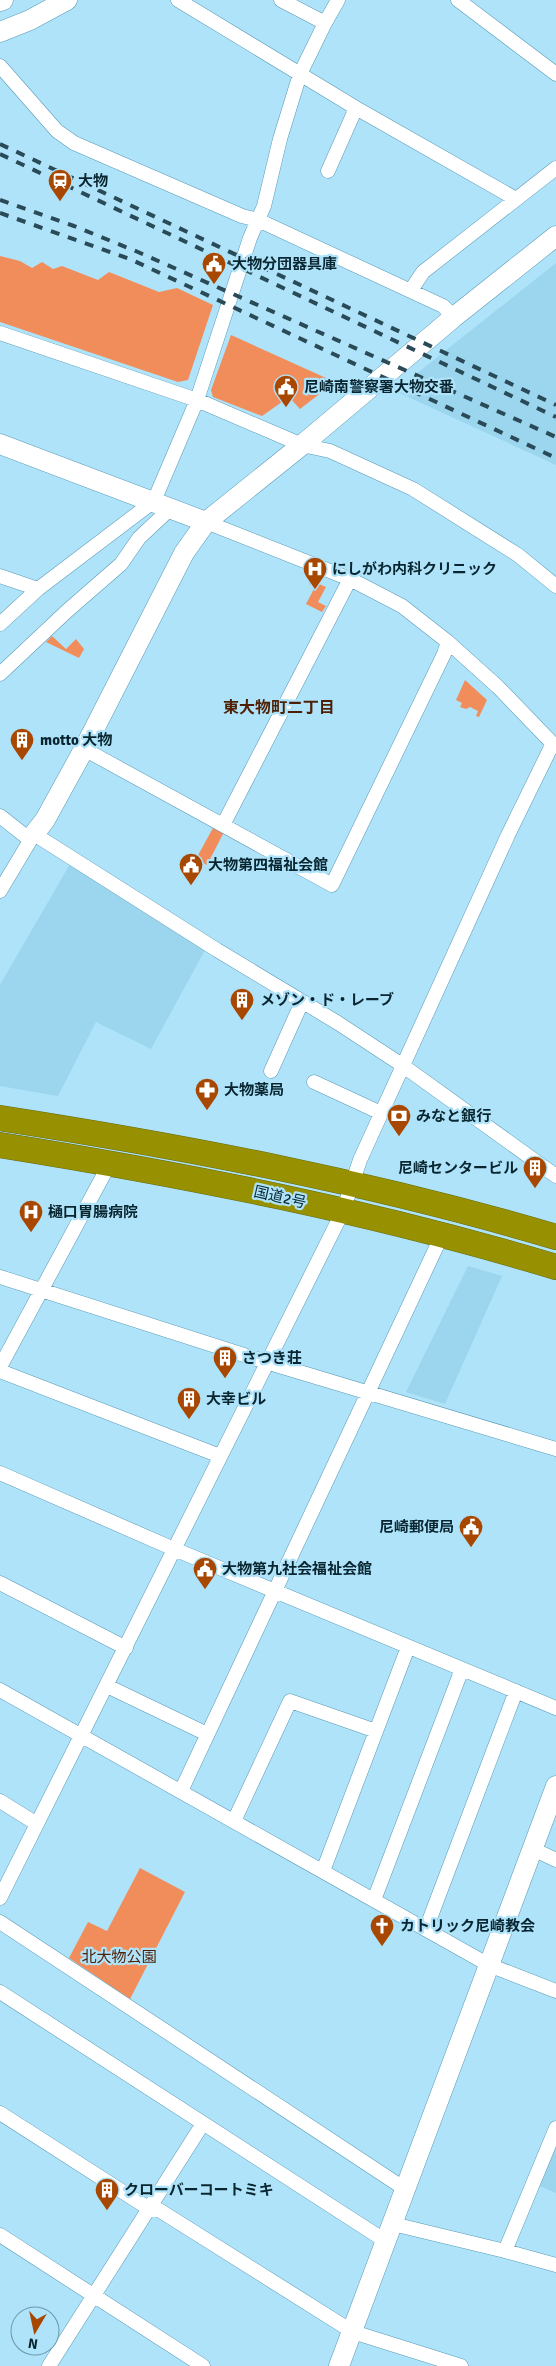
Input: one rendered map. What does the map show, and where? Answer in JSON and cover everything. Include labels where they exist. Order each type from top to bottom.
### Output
[{"type":"highway","name":"国道2号","points":[[0,1118],[131,1138],[460,1210],[556,1236]]},
{"type":"highway","name":"国道2号","points":[[0,1145],[110,1162],[343,1211],[442,1235],[556,1267]]},
{"type":"street","points":[[0,32],[30,20],[67,0]]},
{"type":"street","points":[[178,0],[356,108],[516,199]]},
{"type":"street","points":[[281,0],[324,22]]},
{"type":"street","points":[[0,674],[60,617],[121,564],[163,505],[258,220],[300,74],[324,22],[338,0]]},
{"type":"street","points":[[458,0],[556,74]]},
{"type":"street","points":[[0,66],[64,137],[242,216],[258,220],[410,290],[443,306],[454,317]]},
{"type":"street","points":[[328,171],[356,108]]},
{"type":"street","points":[[410,290],[423,272],[556,168]]},
{"type":"street","points":[[0,891],[32,836],[46,820],[184,553],[206,522],[302,445],[454,317],[556,236]]},
{"type":"street","points":[[0,333],[197,400],[302,445],[330,451],[412,489],[518,555],[556,586]]},
{"type":"street","points":[[0,444],[163,505],[350,579],[402,606],[448,642],[498,687],[554,745],[508,834],[402,1066],[360,1160],[343,1211],[0,1898]]},
{"type":"street","points":[[0,624],[38,590],[163,505]]},
{"type":"street","points":[[0,576],[38,590]]},
{"type":"street","points":[[223,825],[350,579]]},
{"type":"street","points":[[84,749],[332,885],[444,654],[448,642]]},
{"type":"street","points":[[0,816],[302,1002],[402,1066],[556,1176]]},
{"type":"street","points":[[271,1071],[302,1002]]},
{"type":"street","points":[[314,1082],[381,1113]]},
{"type":"street","points":[[110,1162],[40,1290],[0,1369],[220,1456]]},
{"type":"street","points":[[181,1791],[442,1235]]},
{"type":"street","points":[[0,1277],[266,1362],[556,1449]]},
{"type":"street","points":[[0,1473],[174,1549],[556,1708]]},
{"type":"street","points":[[0,1583],[126,1648]]},
{"type":"street","points":[[323,1871],[408,1647]]},
{"type":"street","points":[[374,1900],[462,1669]]},
{"type":"street","points":[[107,1686],[207,1734]]},
{"type":"street","points":[[0,1690],[489,1965],[556,1991]]},
{"type":"street","points":[[426,1930],[516,1691]]},
{"type":"street","points":[[234,1820],[290,1700],[376,1731]]},
{"type":"street","points":[[339,2366],[556,1786]]},
{"type":"street","points":[[0,1801],[37,1824]]},
{"type":"street","points":[[533,1849],[556,1860]]},
{"type":"street","points":[[0,1922],[405,2189]]},
{"type":"street","points":[[0,1992],[202,2125],[390,2233],[505,2251],[556,2265]]},
{"type":"street","points":[[0,2113],[148,2208],[159,2210],[353,2332],[461,2366]]},
{"type":"street","points":[[48,2366],[202,2125]]},
{"type":"street","points":[[505,2251],[556,2128]]},
{"type":"street","points":[[0,2235],[203,2366]]},
{"type":"shaded area","points":[[556,263],[556,465],[395,391],[450,347]]},
{"type":"shaded area","points":[[70,864],[205,950],[151,1049],[96,1022],[58,1096],[0,1086],[0,985]]},
{"type":"shaded area","points":[[468,1266],[502,1276],[445,1404],[406,1392]]},
{"type":"shaded area","points":[[556,2143],[556,2193],[537,2185]]},
{"type":"green space","points":[[0,256],[20,261],[32,268],[42,262],[53,269],[62,266],[98,280],[109,272],[159,292],[177,288],[213,305],[188,380],[178,382],[0,322]]},
{"type":"green space","points":[[231,335],[335,382],[300,409],[289,397],[262,416],[213,397],[211,390]]},
{"type":"green space","points":[[310,580],[326,587],[318,602],[326,606],[322,612],[306,604],[315,587],[309,584]]},
{"type":"green space","points":[[52,636],[66,649],[76,639],[84,649],[79,658],[46,642]]},
{"type":"green space","points":[[465,680],[487,700],[479,717],[476,716],[478,711],[470,707],[466,709],[460,707],[462,703],[456,700]]},
{"type":"green space","points":[[214,826],[224,832],[207,865],[196,859]]},
{"type":"green space","name":"北大物公園","points":[[140,1868],[185,1892],[130,1999],[69,1958],[88,1922],[107,1931]]},
{"type":"railway","points":[[0,144],[556,405]]},
{"type":"railway","points":[[0,154],[556,417]]},
{"type":"railway","points":[[0,200],[74,226],[138,252],[556,437]]},
{"type":"railway","points":[[0,213],[130,259],[556,458]]},
{"type":"place","name":"大物","points":[[60,202]]},
{"type":"place","name":"大物分団器具庫","points":[[214,285]]},
{"type":"place","name":"尼崎南警察署大物交番","points":[[286,408]]},
{"type":"place","name":"にしがわ内科クリニック","points":[[315,590]]},
{"type":"place","name":"motto 大物","points":[[22,761]]},
{"type":"place","name":"大物第四福祉会館","points":[[191,886]]},
{"type":"place","name":"メゾン・ド・レーブ","points":[[242,1021]]},
{"type":"place","name":"大物薬局","points":[[207,1111]]},
{"type":"place","name":"みなと銀行","points":[[399,1137]]},
{"type":"place","name":"尼崎センタービル","points":[[535,1189]]},
{"type":"place","name":"樋口胃腸病院","points":[[31,1233]]},
{"type":"place","name":"さつき荘","points":[[225,1379]]},
{"type":"place","name":"大幸ビル","points":[[189,1420]]},
{"type":"place","name":"尼崎郵便局","points":[[471,1548]]},
{"type":"place","name":"大物第九社会福祉会館","points":[[205,1590]]},
{"type":"place","name":"カトリック尼崎教会","points":[[382,1947]]},
{"type":"place","name":"クローバーコートミキ","points":[[107,2211]]},
{"type":"district","name":"東大物町二丁目","points":[[279,707]]}]
